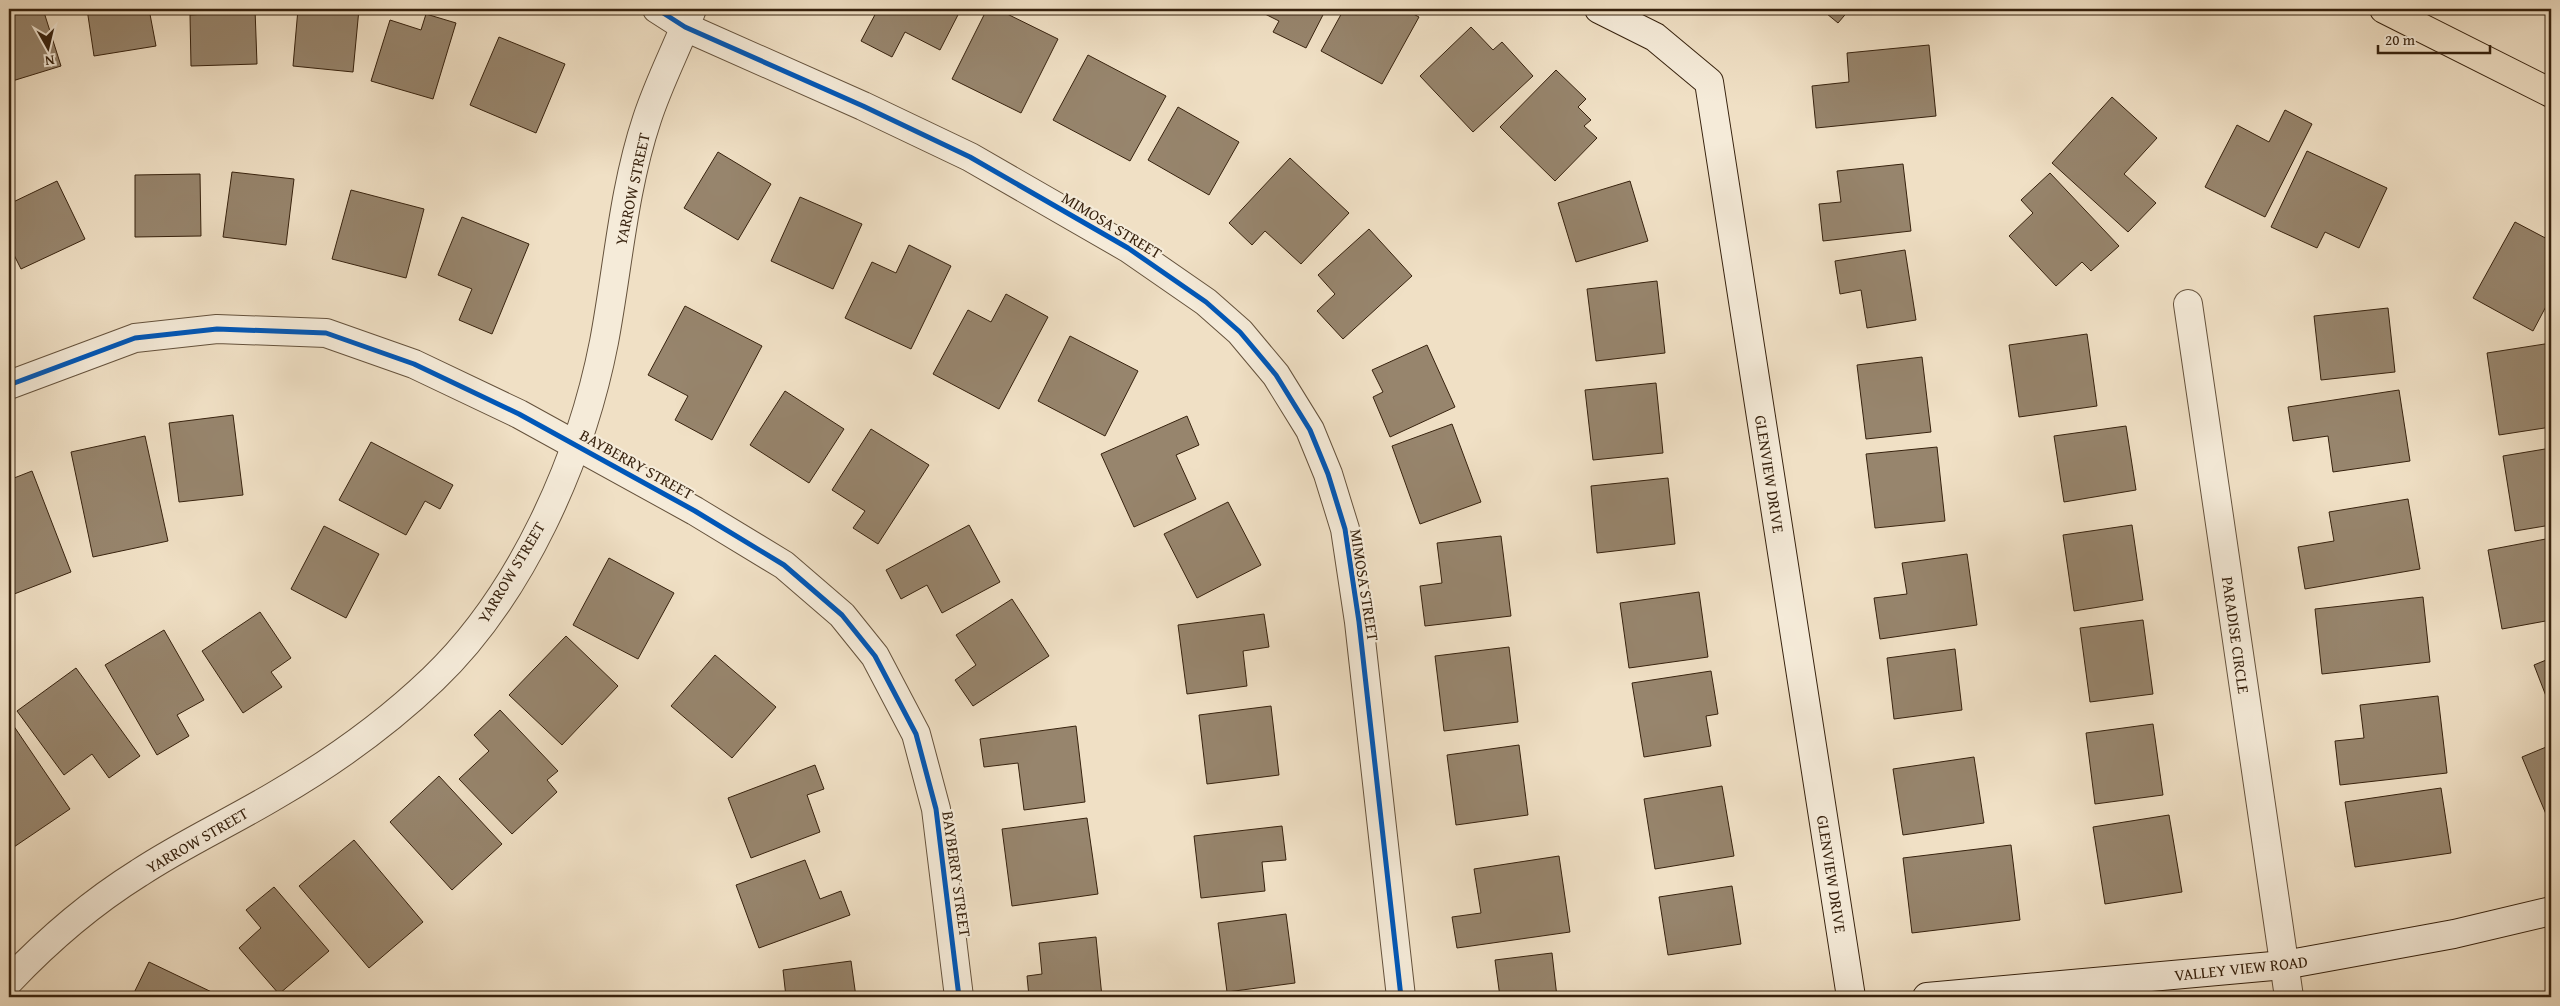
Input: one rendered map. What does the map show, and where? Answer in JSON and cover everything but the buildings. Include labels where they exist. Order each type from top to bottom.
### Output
[{"type":"main road","points":[[2384,9],[2551,93]]},
{"type":"street","name":"MIMOSA STREET","points":[[657,9],[689,18],[863,106],[970,157],[1128,248],[1206,302],[1240,332],[1276,375],[1310,430],[1328,474],[1345,529],[1359,622],[1401,997]]},
{"type":"street","name":"GLENVIEW DRIVE","points":[[1599,9],[1655,37],[1709,82],[1851,997]]},
{"type":"street","name":"YARROW STREET","points":[[9,981],[42,947],[98,901],[138,873],[277,795],[345,751],[434,678],[472,635],[501,596],[536,537],[577,444],[603,345],[631,183],[647,119],[689,18]]},
{"type":"street","name":"PARADISE CIRCLE","points":[[2188,304],[2289,997]]},
{"type":"street","name":"BAYBERRY STREET","points":[[9,385],[134,338],[217,329],[326,333],[414,364],[577,444],[784,565],[842,615],[875,656],[916,734],[936,809],[959,997]]},
{"type":"street","name":"VALLEY VIEW ROAD","points":[[1927,997],[2284,965],[2454,934],[2551,911]]},
{"type":"cycle path","points":[[657,9],[685,27],[863,106],[970,157],[1128,248],[1206,302],[1240,332],[1276,375],[1310,430],[1328,474],[1345,529],[1359,622],[1401,997]]},
{"type":"cycle path","points":[[9,385],[135,338],[217,329],[326,333],[414,364],[519,414],[695,511],[784,565],[842,615],[875,656],[916,734],[936,809],[959,997]]}]
